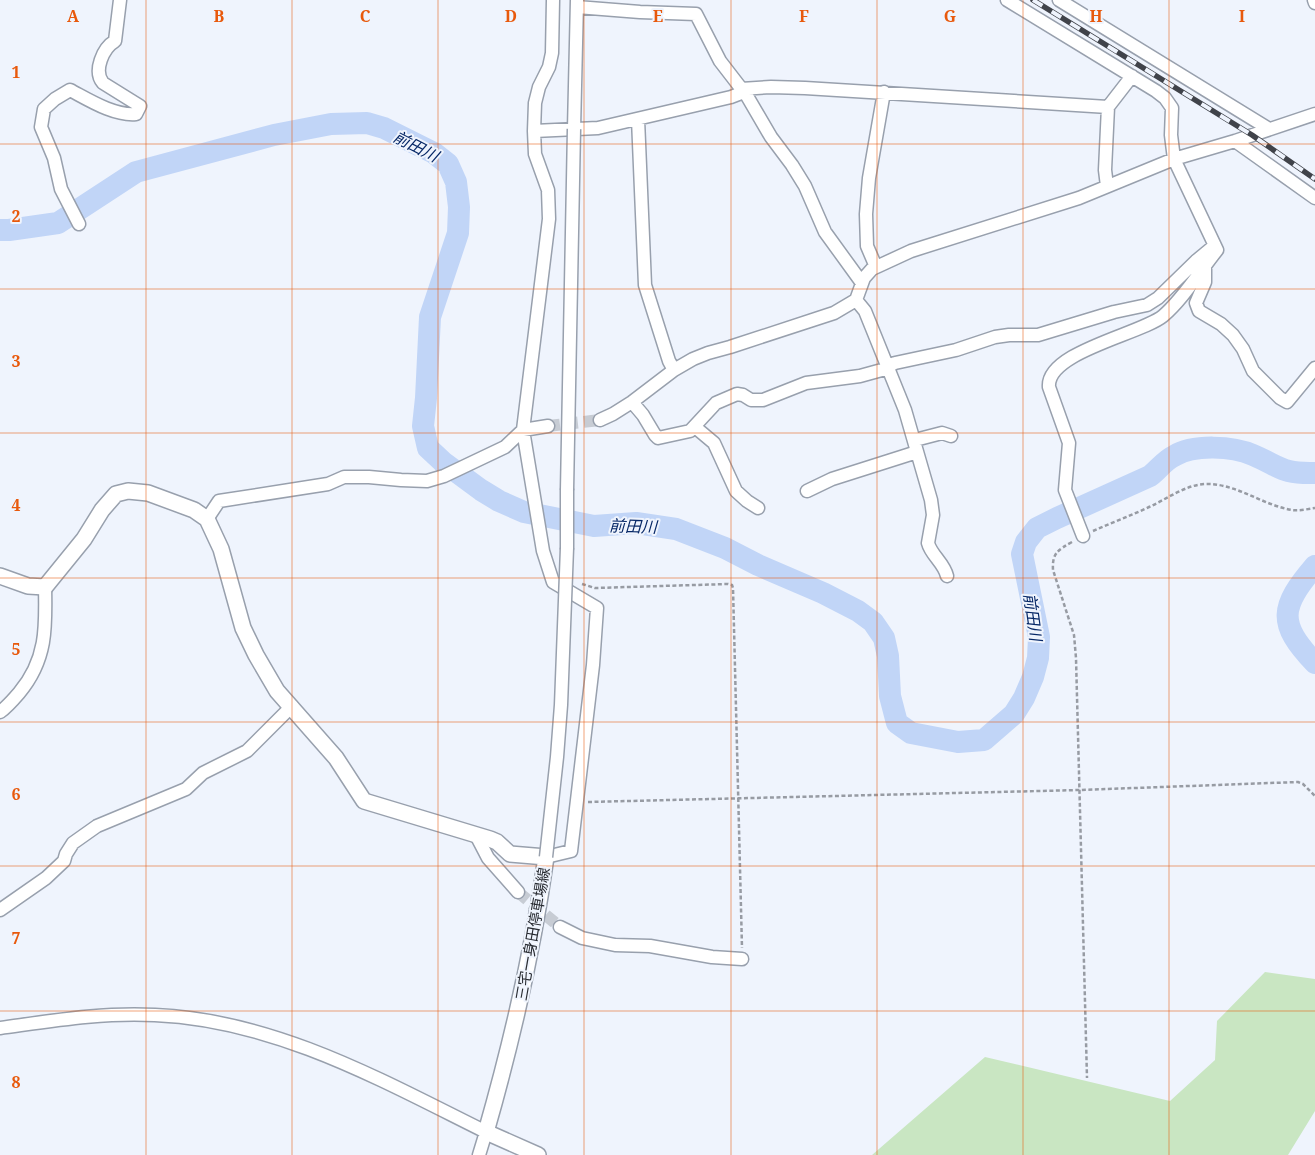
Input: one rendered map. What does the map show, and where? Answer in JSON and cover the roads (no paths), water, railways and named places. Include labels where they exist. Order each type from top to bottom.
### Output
[{"type":"main road","points":[[0,576],[28,586],[45,587],[84,539],[102,510],[116,494],[128,491],[148,493],[194,510],[207,519]]},
{"type":"main road","name":"三宅一身田停車場線","points":[[207,519],[221,549],[243,628],[256,655],[277,691],[336,758],[364,801],[476,834],[497,842],[510,854],[546,857],[523,992],[486,1132]]},
{"type":"main road","points":[[486,1132],[538,1155]]},
{"type":"street","points":[[79,224],[61,189],[54,158],[42,133],[41,121],[44,109],[55,99],[70,90],[88,100],[119,112],[136,114],[140,106],[98,78],[98,70],[106,49],[115,41],[120,0]]},
{"type":"street","points":[[553,0],[552,53],[549,67],[539,88],[535,103],[534,131],[535,154],[548,190],[550,219],[523,430],[544,551],[553,582],[597,608],[588,707],[571,851],[546,857],[558,757],[561,705],[569,434],[577,4],[640,12],[696,14],[720,61],[743,91],[770,137],[805,186],[825,232],[862,282]]},
{"type":"street","points":[[1007,0],[1156,91],[1170,104],[1172,108],[1171,135],[1174,159],[1217,250],[1162,316],[1143,327],[1096,344],[1058,368],[1051,377],[1049,387],[1068,443],[1066,490],[1081,531]]},
{"type":"street","points":[[1058,0],[1269,129]]},
{"type":"street","points":[[1107,186],[1104,170],[1108,107],[1132,76]]},
{"type":"street","points":[[534,131],[598,128],[731,97],[743,91],[796,88],[1108,107]]},
{"type":"street","points":[[876,267],[867,246],[866,214],[869,178],[884,92]]},
{"type":"street","points":[[600,420],[632,402],[674,370],[708,352],[730,347],[834,312],[856,300],[864,278],[876,267],[911,251],[1080,198],[1174,159],[1315,114]]},
{"type":"street","points":[[638,119],[645,285],[669,361],[674,370]]},
{"type":"street","points":[[1235,141],[1315,198]]},
{"type":"street","points":[[632,402],[658,438],[685,433],[695,427],[716,403],[737,394],[751,400],[763,400],[806,384],[860,376],[889,367],[895,363],[956,350],[996,337],[1038,335],[1114,312],[1147,305],[1158,298],[1196,261],[1215,246]]},
{"type":"street","points":[[1205,265],[1205,282],[1196,306],[1199,311],[1221,324],[1233,335],[1243,349],[1253,371],[1280,398],[1287,402],[1315,368]]},
{"type":"street","points":[[856,300],[865,312],[889,367],[916,446],[931,500],[933,515],[929,546],[942,564],[946,576]]},
{"type":"street","points":[[207,519],[219,501],[328,484],[344,477],[428,481],[444,476],[492,454],[505,447],[523,430],[548,426]]},
{"type":"street","points":[[695,427],[714,443],[736,491],[758,508]]},
{"type":"street","points":[[808,491],[916,446],[942,433],[951,436]]},
{"type":"street","points":[[0,712],[25,686],[39,661],[45,636],[45,587]]},
{"type":"street","points":[[0,910],[46,878],[64,860],[73,843],[97,826],[186,788],[203,773],[247,752],[292,706]]},
{"type":"street","points":[[476,834],[488,858],[518,892]]},
{"type":"street","points":[[560,927],[582,938],[615,944],[650,946],[712,957],[742,959]]},
{"type":"street","points":[[0,1028],[114,1015],[156,1014],[216,1022],[259,1032],[309,1048],[486,1132],[479,1155]]},
{"type":"waterway","name":"前田川","points":[[0,230],[58,223],[136,172],[274,135],[331,124],[367,123],[384,128],[434,153],[448,164],[456,182],[459,207],[458,233],[430,317],[423,426],[428,448],[443,462],[481,490],[499,501],[524,512],[594,526],[636,523],[676,529],[725,548],[858,611],[873,622],[884,638],[888,656],[890,696],[897,723],[911,733],[958,742],[984,740],[1014,714],[1024,698],[1033,677],[1038,658],[1039,637],[1022,554],[1026,542],[1037,528],[1150,476],[1171,458],[1182,452],[1202,448],[1224,448],[1245,452],[1288,471],[1315,473]]},
{"type":"waterway","name":"前田川","points":[[1315,566],[1295,593],[1288,615],[1289,626],[1294,637],[1315,663]]},
{"type":"tunnel","points":[[548,426],[600,420]]},
{"type":"tunnel","points":[[518,892],[560,927]]},
{"type":"railway","points":[[1033,0],[1252,135],[1315,179]]}]
